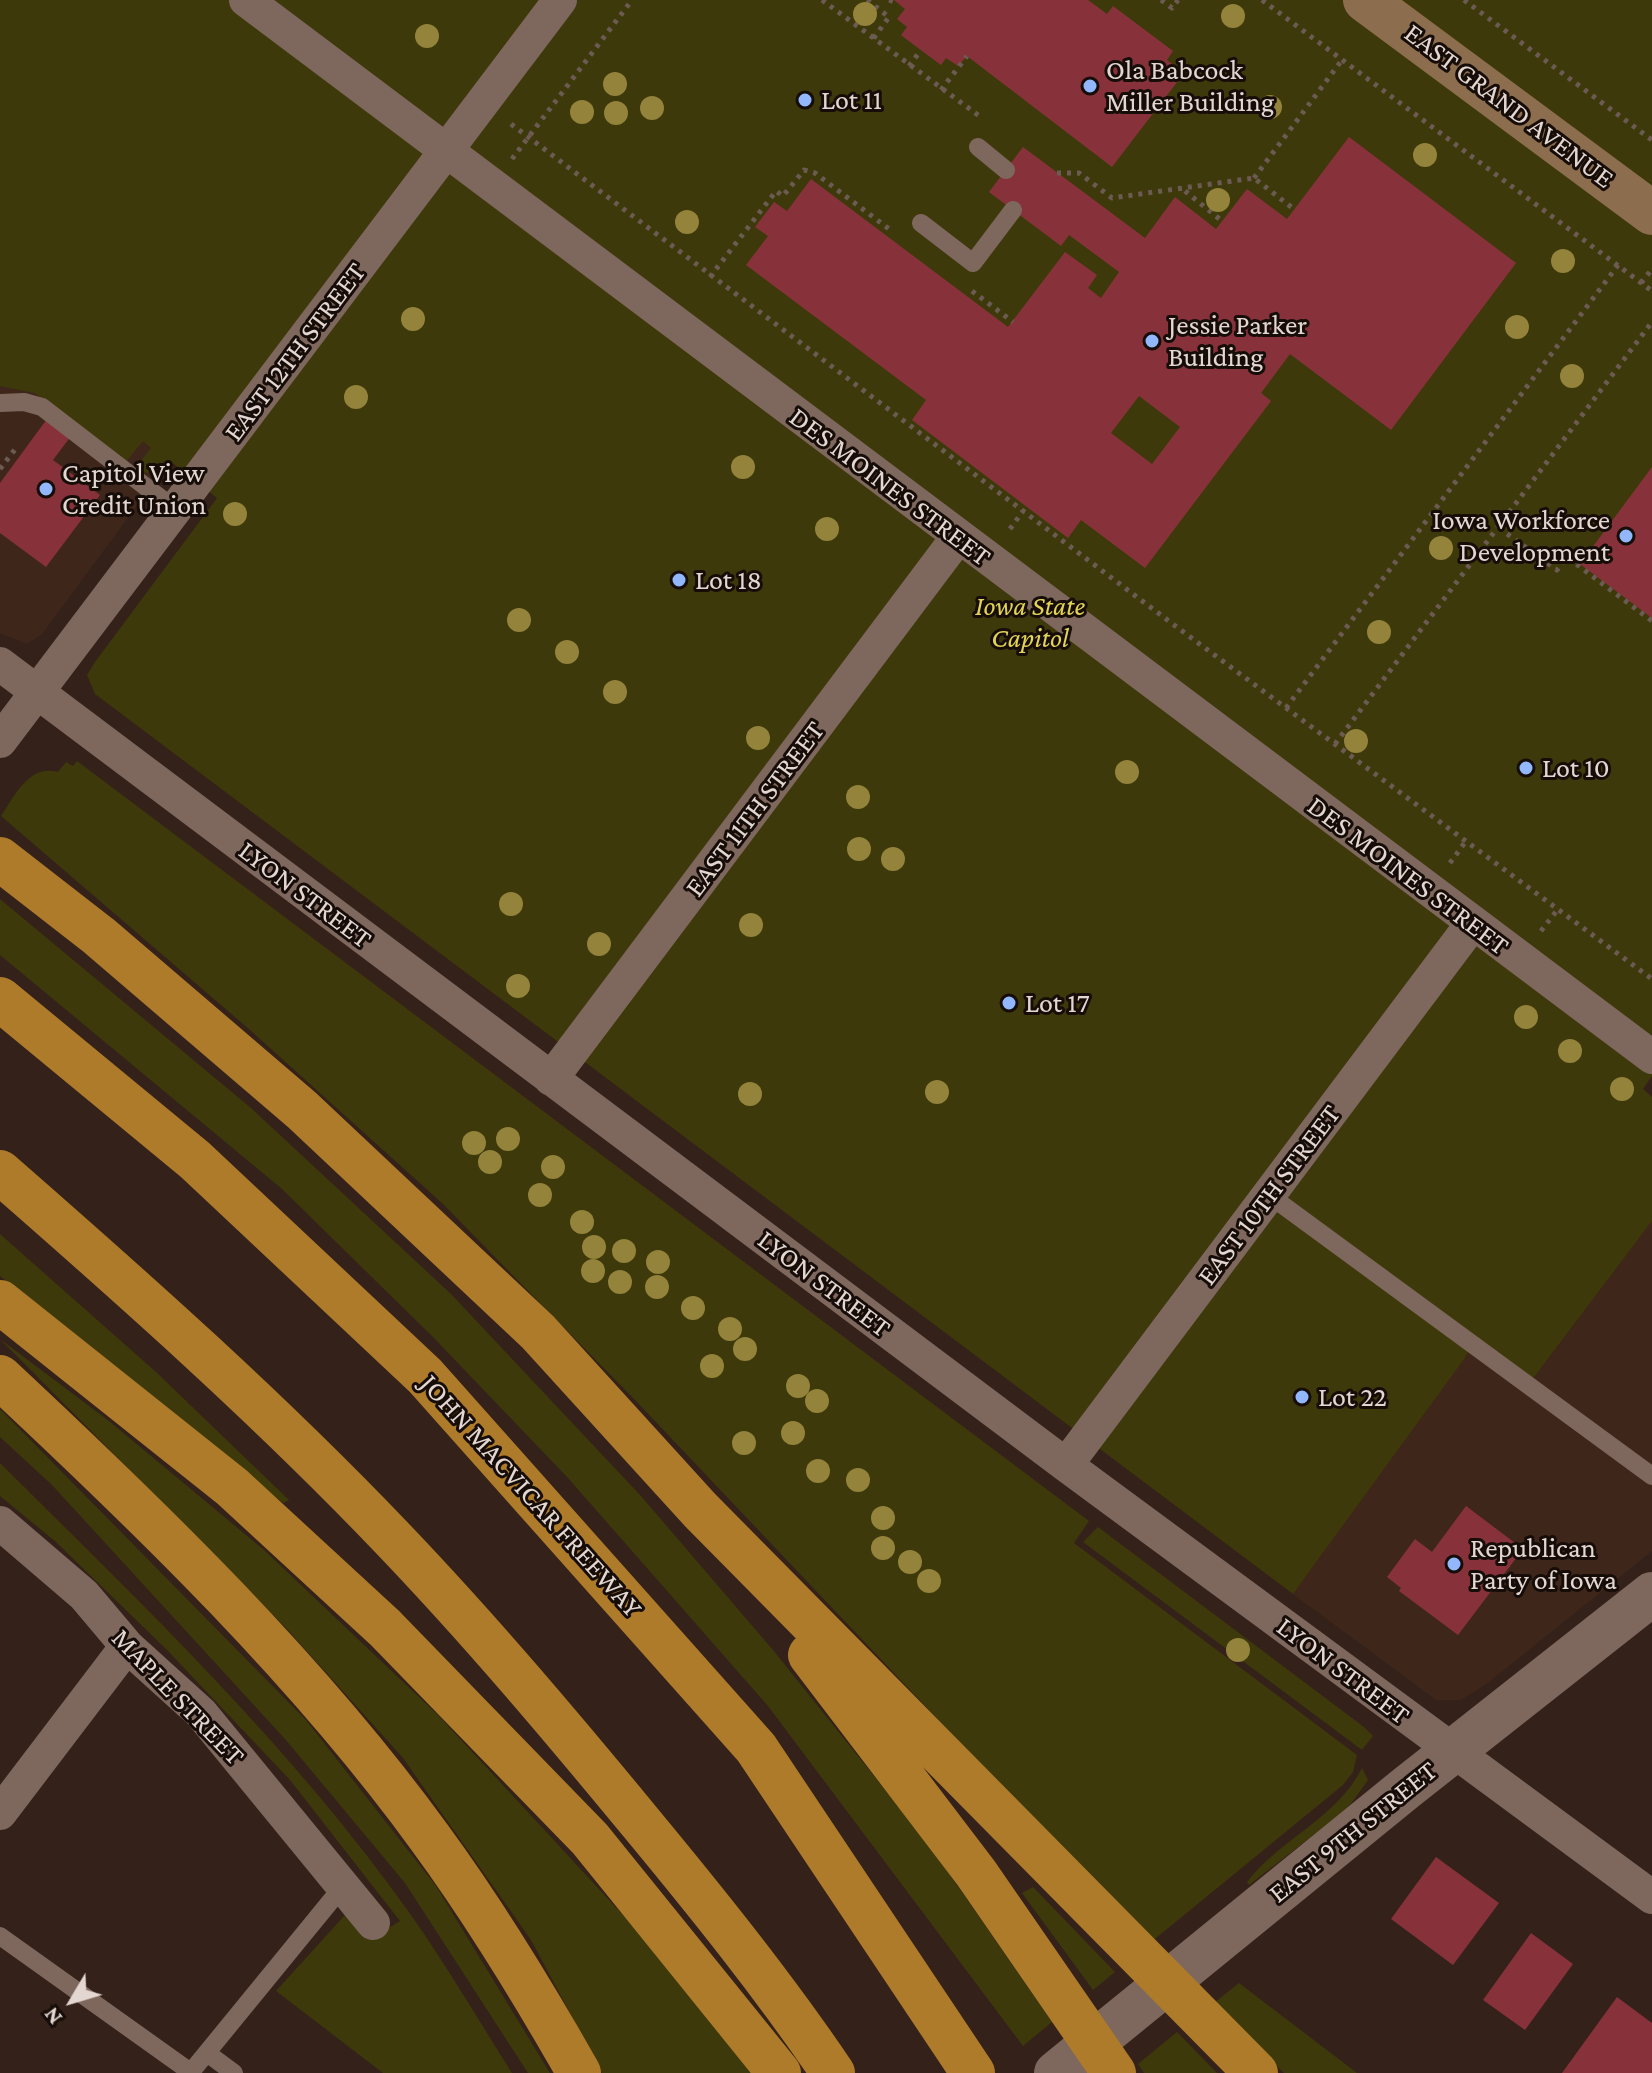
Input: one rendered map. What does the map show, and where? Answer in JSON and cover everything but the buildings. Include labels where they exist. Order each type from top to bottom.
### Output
[{"type":"highway","points":[[0,859],[99,936],[302,1110],[538,1332],[700,1510],[1256,2073]]},
{"type":"highway","name":"JOHN MACVICAR FREEWAY","points":[[0,999],[195,1160],[425,1376],[756,1748],[973,2073]]},
{"type":"highway","points":[[0,1172],[167,1318],[393,1538],[573,1741],[726,1929],[833,2073]]},
{"type":"highway","points":[[0,1302],[232,1487],[385,1628],[590,1839],[779,2073]]},
{"type":"highway","points":[[0,1377],[229,1603],[338,1724],[429,1836],[495,1930],[579,2073]]},
{"type":"highway","points":[[700,1510],[976,1873],[1114,2073]]},
{"type":"main road","name":"EAST GRAND AVENUE","points":[[1365,0],[1652,213]]},
{"type":"street","name":"DES MOINES STREET","points":[[246,0],[1652,1057]]},
{"type":"street","name":"EAST 12TH STREET","points":[[0,741],[560,0]]},
{"type":"street","name":"EAST 11TH STREET","points":[[551,1079],[958,537]]},
{"type":"street","name":"LYON STREET","points":[[0,664],[1066,1465],[1451,1752],[1652,1897]]},
{"type":"street","name":"EAST 10TH STREET","points":[[1066,1465],[1472,924]]},
{"type":"street","name":"MAPLE STREET","points":[[0,1523],[84,1595],[127,1646],[201,1713],[373,1923]]},
{"type":"street","name":"EAST 9TH STREET","points":[[1056,2073],[1451,1752],[1652,1594]]},
{"type":"street","points":[[0,1813],[127,1646]]},
{"type":"lane","points":[[978,147],[1006,170]]},
{"type":"lane","points":[[921,223],[973,263],[1013,210]]},
{"type":"lane","points":[[0,403],[24,402],[42,407],[176,510]]},
{"type":"lane","points":[[1269,1195],[1652,1476]]},
{"type":"lane","points":[[0,1936],[191,2073],[343,1886]]},
{"type":"lane","points":[[207,2053],[234,2073]]},
{"type":"path","points":[[508,164],[632,0]]},
{"type":"path","points":[[822,0],[988,123]]},
{"type":"path","points":[[867,0],[889,17],[873,39]]},
{"type":"path","points":[[889,0],[898,3]]},
{"type":"path","points":[[1161,1],[1172,8],[1178,0]]},
{"type":"path","points":[[1262,0],[1652,291]]},
{"type":"path","points":[[1464,0],[1652,140]]},
{"type":"path","points":[[909,66],[921,50]]},
{"type":"path","points":[[941,90],[967,56]]},
{"type":"path","points":[[1057,173],[1079,173],[1112,198],[1254,178],[1342,60]]},
{"type":"path","points":[[504,119],[710,277],[1652,979]]},
{"type":"path","points":[[710,277],[776,191],[783,196],[804,170],[815,173],[902,238]]},
{"type":"path","points":[[1254,178],[1295,210]]},
{"type":"path","points":[[1184,190],[1222,221]]},
{"type":"path","points":[[1286,708],[1618,265]]},
{"type":"path","points":[[1641,283],[1652,269]]},
{"type":"path","points":[[963,284],[1013,322]]},
{"type":"path","points":[[1335,744],[1652,322]]},
{"type":"path","points":[[0,469],[16,448]]},
{"type":"path","points":[[1004,537],[1023,511]]},
{"type":"path","points":[[1499,528],[1557,570],[1567,557],[1652,621]]},
{"type":"path","points":[[1447,867],[1466,841]]},
{"type":"path","points":[[1538,935],[1558,909]]},
{"type":"shaded area","points":[[0,332],[170,461],[42,634],[27,644],[0,633]]},
{"type":"shaded area","points":[[1652,1221],[1652,1551],[1485,1685],[1461,1700],[1436,1700],[1293,1594],[1465,1358],[1476,1337],[1533,1379]]},
{"type":"green space","name":"Iowa State Capitol","points":[[0,0],[1652,0],[1652,1076],[1643,1089],[1652,1097],[1652,1221],[1532,1380],[1475,1337],[1465,1358],[1293,1594],[95,694],[87,675],[95,662],[217,498],[170,461],[147,473],[134,470],[151,448],[143,441],[125,463],[35,393],[0,386]]},
{"type":"green space","points":[[77,761],[1089,1521],[1074,1543],[1357,1755],[1353,1772],[1343,1785],[1150,1943],[635,1400],[443,1204],[250,1030],[1,816],[31,777],[48,771],[58,772],[66,762],[73,766]]},
{"type":"green space","points":[[0,899],[251,1108],[451,1294],[641,1496],[773,1650],[930,1846],[1052,2022],[1023,2046],[768,1706],[568,1478],[432,1336],[282,1189],[0,955]]},
{"type":"green space","points":[[0,1234],[156,1372],[289,1500],[283,1503],[0,1276]]},
{"type":"green space","points":[[0,1339],[109,1421],[264,1550],[438,1715],[648,1942],[752,2073],[602,2073],[531,1940],[403,1758],[286,1628]]},
{"type":"green space","points":[[0,1409],[306,1720],[436,1886],[550,2073],[528,2073],[405,1883],[285,1739],[52,1485],[0,1437]]},
{"type":"green space","points":[[0,1463],[215,1680],[317,1794],[411,1915],[512,2073],[383,2073],[276,1991],[345,1915],[370,1940],[400,1921],[290,1780],[168,1651],[56,1542],[0,1496]]},
{"type":"green space","points":[[1098,1527],[1364,1727],[1373,1736],[1362,1750],[1083,1542]]},
{"type":"green space","points":[[1362,1768],[1368,1780],[1350,1805],[1249,1885],[1247,1882],[1260,1867],[1338,1801]]},
{"type":"green space","points":[[1033,1887],[1115,1972],[1093,1990],[1022,1893]]},
{"type":"green space","points":[[1239,1983],[1357,2073],[1284,2073],[1214,2003]]},
{"type":"green space","points":[[1177,2032],[1217,2073],[1144,2073],[1138,2064]]},
{"type":"place","name":"Ola Babcock Miller Building","points":[[1090,86]]},
{"type":"place","name":"Lot 11","points":[[805,100]]},
{"type":"place","name":"Jessie Parker Building","points":[[1152,341]]},
{"type":"place","name":"Capitol View Credit Union","points":[[46,489]]},
{"type":"place","name":"Iowa Workforce Development","points":[[1626,536]]},
{"type":"place","name":"Lot 18","points":[[679,580]]},
{"type":"place","name":"Lot 10","points":[[1526,768]]},
{"type":"place","name":"Lot 17","points":[[1009,1003]]},
{"type":"place","name":"Lot 22","points":[[1302,1397]]},
{"type":"place","name":"Republican Party of Iowa","points":[[1454,1564]]}]
